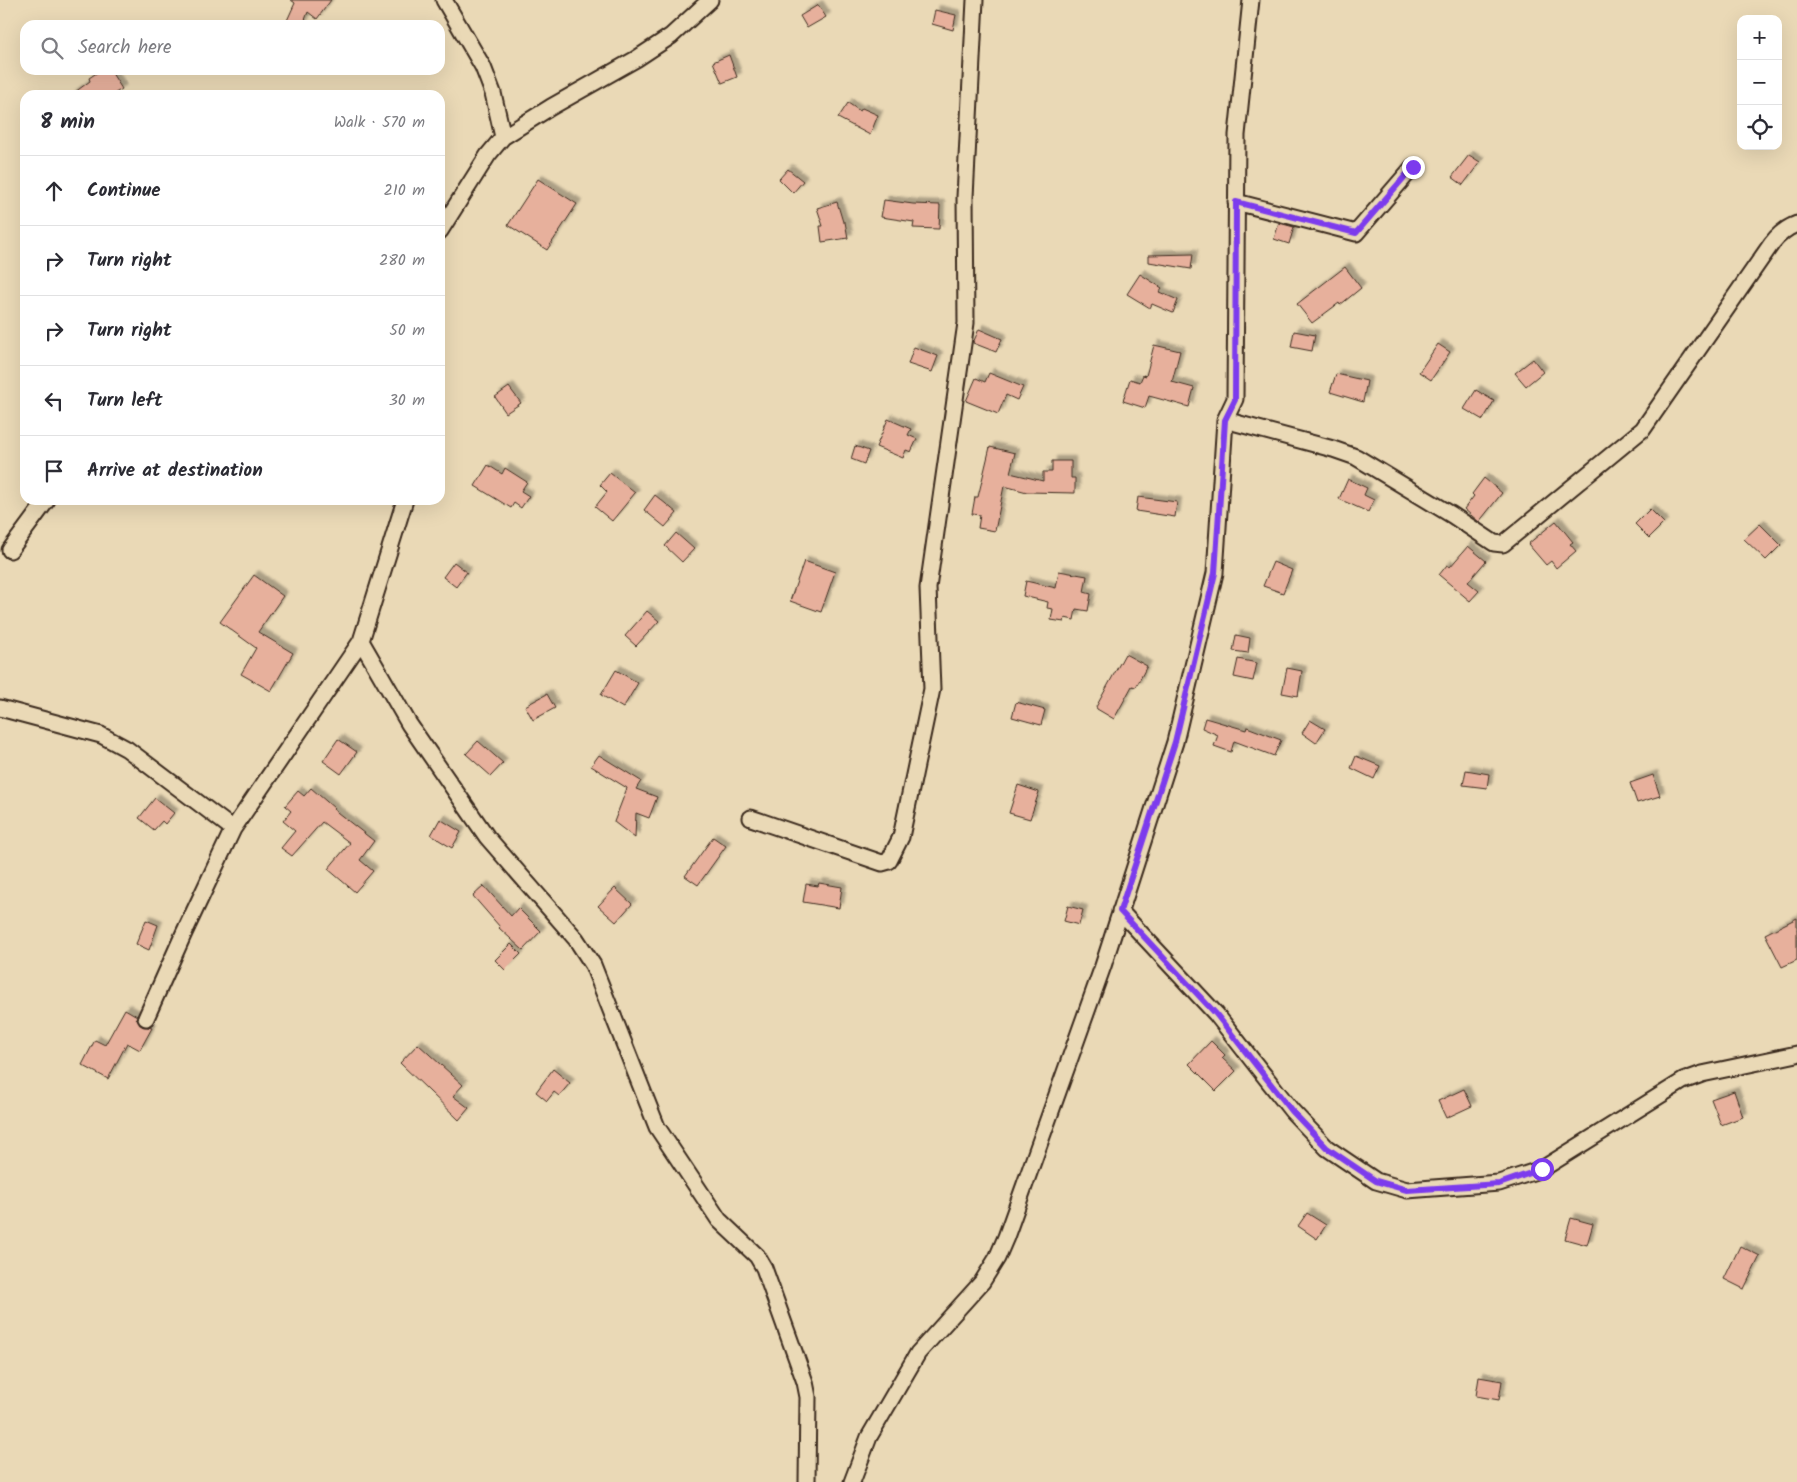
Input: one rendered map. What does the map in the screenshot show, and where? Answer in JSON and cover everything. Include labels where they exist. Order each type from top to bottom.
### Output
[{"type":"street","points":[[444,0],[482,67],[493,94],[503,137]]},
{"type":"street","points":[[445,223],[488,155],[503,137],[643,54],[670,36],[710,0]]},
{"type":"street","points":[[751,818],[882,863],[889,860],[901,837],[932,689],[928,588],[966,323],[965,197],[975,0]]},
{"type":"street","points":[[852,1482],[869,1437],[918,1353],[982,1282],[997,1258],[1099,976],[1175,742],[1215,573],[1225,420],[1235,400],[1236,135],[1251,0]]},
{"type":"street","points":[[1236,202],[1356,233],[1413,167]]},
{"type":"street","points":[[1225,420],[1356,457],[1452,515],[1494,543],[1503,544],[1643,429],[1778,235],[1797,224]]},
{"type":"street","points":[[10,550],[43,505]]},
{"type":"street","points":[[146,1018],[233,830],[361,641],[403,505]]},
{"type":"street","points":[[361,641],[409,724],[487,837],[576,939],[594,966],[657,1127],[719,1220],[757,1256],[764,1268],[808,1397],[807,1482]]},
{"type":"street","points":[[0,708],[101,735],[127,748],[233,830]]},
{"type":"street","points":[[1120,911],[1216,1014],[1292,1111],[1327,1148],[1376,1181],[1407,1190],[1499,1184],[1542,1169],[1683,1081],[1702,1074],[1797,1054]]},
{"type":"building","points":[[291,0],[331,0],[317,19],[308,12],[305,20],[287,20],[295,3]]},
{"type":"building","points":[[818,5],[826,17],[807,28],[800,16]]},
{"type":"building","points":[[935,10],[956,15],[953,30],[932,24]]},
{"type":"building","points":[[729,55],[737,77],[722,83],[713,62]]},
{"type":"building","points":[[94,75],[113,75],[122,89],[78,90],[90,81],[89,78]]},
{"type":"building","points":[[848,103],[860,111],[862,108],[878,115],[870,135],[838,118]]},
{"type":"building","points":[[1469,155],[1480,162],[1463,185],[1452,177]]},
{"type":"building","points":[[788,169],[803,181],[793,193],[779,179]]},
{"type":"building","points":[[538,179],[577,204],[547,250],[508,225]]},
{"type":"building","points":[[884,200],[940,205],[939,229],[913,228],[914,222],[881,217]]},
{"type":"building","points":[[837,202],[843,222],[845,222],[848,238],[822,242],[820,226],[823,226],[817,208]]},
{"type":"building","points":[[1279,223],[1294,227],[1289,244],[1274,239]]},
{"type":"building","points":[[1193,254],[1191,269],[1149,262],[1149,255]]},
{"type":"building","points":[[1345,267],[1361,288],[1340,305],[1339,303],[1312,323],[1297,304]]},
{"type":"building","points":[[1140,274],[1162,288],[1159,292],[1178,300],[1173,313],[1152,304],[1150,308],[1127,294]]},
{"type":"building","points":[[979,329],[1002,339],[996,352],[973,343]]},
{"type":"building","points":[[1294,331],[1315,335],[1312,351],[1291,347]]},
{"type":"building","points":[[1438,344],[1450,352],[1431,380],[1419,372]]},
{"type":"building","points":[[1154,345],[1180,351],[1172,382],[1194,388],[1189,407],[1149,396],[1145,408],[1123,401],[1130,379],[1140,382],[1143,375],[1146,376]]},
{"type":"building","points":[[914,347],[938,356],[932,372],[908,364]]},
{"type":"building","points":[[1533,359],[1543,372],[1526,386],[1515,373]]},
{"type":"building","points":[[989,373],[1023,387],[1017,400],[1006,395],[998,414],[966,401],[976,378],[985,382]]},
{"type":"building","points":[[1336,374],[1367,381],[1363,402],[1330,392]]},
{"type":"building","points":[[509,387],[521,403],[506,413],[495,397]]},
{"type":"building","points":[[1476,390],[1494,401],[1483,420],[1464,409]]},
{"type":"building","points":[[888,419],[911,429],[908,435],[917,439],[911,452],[906,450],[903,458],[876,447]]},
{"type":"building","points":[[855,446],[869,451],[864,464],[851,459]]},
{"type":"building","points":[[990,447],[1015,453],[1010,473],[1043,481],[1043,472],[1052,472],[1052,461],[1071,461],[1071,478],[1075,478],[1075,493],[1027,492],[1004,486],[995,531],[978,528],[980,515],[972,514],[975,497],[978,497]]},
{"type":"building","points":[[488,465],[502,474],[505,468],[527,482],[521,491],[529,496],[521,508],[514,503],[511,508],[475,486]]},
{"type":"building","points":[[610,473],[635,493],[612,521],[595,507],[607,492],[600,485]]},
{"type":"building","points":[[1484,478],[1502,493],[1479,522],[1464,509]]},
{"type":"building","points":[[1348,479],[1367,488],[1364,495],[1374,500],[1368,512],[1339,499]]},
{"type":"building","points":[[655,495],[677,513],[665,527],[644,510]]},
{"type":"building","points":[[1138,497],[1177,502],[1175,517],[1136,511]]},
{"type":"building","points":[[1650,509],[1664,523],[1649,538],[1635,524]]},
{"type":"building","points":[[1556,521],[1573,542],[1570,544],[1576,551],[1556,568],[1551,561],[1546,565],[1528,544]]},
{"type":"building","points":[[1760,524],[1781,545],[1766,560],[1744,539]]},
{"type":"building","points":[[676,533],[694,549],[682,562],[665,546]]},
{"type":"building","points":[[1468,546],[1486,561],[1468,582],[1479,591],[1470,601],[1439,575],[1447,565],[1450,567]]},
{"type":"building","points":[[804,561],[835,572],[821,612],[790,601]]},
{"type":"building","points":[[454,562],[467,572],[456,587],[443,577]]},
{"type":"building","points":[[1273,562],[1292,570],[1283,593],[1263,586]]},
{"type":"building","points":[[1059,571],[1087,576],[1084,592],[1091,594],[1088,611],[1076,609],[1074,620],[1065,618],[1064,622],[1051,620],[1053,609],[1047,608],[1048,602],[1023,596],[1026,581],[1056,588]]},
{"type":"building","points":[[254,575],[283,596],[258,632],[293,653],[271,691],[241,674],[256,648],[220,622]]},
{"type":"building","points":[[647,611],[659,621],[636,646],[625,636]]},
{"type":"building","points":[[1236,635],[1250,638],[1248,653],[1233,651]]},
{"type":"building","points":[[1125,654],[1147,666],[1136,687],[1132,686],[1114,719],[1096,707]]},
{"type":"building","points":[[1238,659],[1257,663],[1253,681],[1234,677]]},
{"type":"building","points":[[1287,668],[1302,671],[1298,696],[1282,693]]},
{"type":"building","points":[[616,670],[638,683],[623,708],[601,695]]},
{"type":"building","points":[[547,694],[555,708],[533,720],[525,706]]},
{"type":"building","points":[[1016,702],[1045,710],[1041,725],[1012,717]]},
{"type":"building","points":[[1205,718],[1246,730],[1247,727],[1281,740],[1274,756],[1234,741],[1231,752],[1214,746],[1218,735],[1202,728]]},
{"type":"building","points":[[1310,720],[1325,729],[1316,743],[1302,733]]},
{"type":"building","points":[[338,739],[357,752],[341,774],[323,761]]},
{"type":"building","points":[[478,741],[503,763],[491,776],[466,754]]},
{"type":"building","points":[[599,755],[641,781],[636,789],[657,797],[649,818],[636,813],[635,838],[614,822],[627,788],[591,766]]},
{"type":"building","points":[[1356,756],[1380,766],[1374,779],[1351,768]]},
{"type":"building","points":[[1466,770],[1489,774],[1487,788],[1463,785]]},
{"type":"building","points":[[1653,775],[1660,796],[1637,803],[1630,783]]},
{"type":"building","points":[[1018,785],[1039,792],[1030,819],[1009,813]]},
{"type":"building","points":[[311,788],[333,809],[374,841],[360,860],[373,871],[355,892],[328,869],[350,843],[322,822],[292,856],[281,848],[295,831],[283,821],[291,811],[285,806],[298,791],[304,796]]},
{"type":"building","points":[[155,798],[174,813],[165,824],[162,821],[154,830],[139,818]]},
{"type":"building","points":[[440,819],[461,832],[452,848],[431,835]]},
{"type":"building","points":[[713,837],[726,846],[698,885],[685,876]]},
{"type":"building","points":[[819,883],[842,887],[839,908],[803,902],[806,884],[818,886]]},
{"type":"building","points":[[484,886],[511,916],[518,908],[541,931],[523,950],[499,928],[473,896]]},
{"type":"building","points":[[615,888],[632,904],[616,922],[598,906]]},
{"type":"building","points":[[1068,906],[1083,910],[1079,925],[1064,921]]},
{"type":"building","points":[[1797,918],[1797,960],[1782,967],[1765,934]]},
{"type":"building","points":[[146,920],[158,925],[149,950],[136,944]]},
{"type":"building","points":[[511,944],[521,954],[505,970],[495,960]]},
{"type":"building","points":[[125,1009],[137,1016],[136,1018],[142,1026],[152,1028],[140,1050],[127,1043],[108,1079],[82,1065],[95,1040],[105,1045]]},
{"type":"building","points":[[1211,1041],[1225,1055],[1222,1058],[1236,1071],[1216,1091],[1189,1064]]},
{"type":"building","points":[[418,1044],[463,1085],[453,1096],[469,1108],[459,1120],[400,1063]]},
{"type":"building","points":[[553,1069],[570,1083],[559,1096],[554,1092],[547,1101],[536,1092]]},
{"type":"building","points":[[1464,1089],[1472,1106],[1446,1118],[1438,1101]]},
{"type":"building","points":[[1734,1091],[1743,1117],[1721,1125],[1711,1099]]},
{"type":"building","points":[[1307,1213],[1326,1225],[1317,1239],[1298,1226]]},
{"type":"building","points":[[1571,1218],[1593,1224],[1587,1245],[1565,1239]]},
{"type":"building","points":[[1740,1246],[1760,1256],[1744,1289],[1724,1279]]},
{"type":"building","points":[[1479,1377],[1502,1381],[1499,1400],[1476,1396]]},
{"type":"route","points":[[1413,167],[1356,233],[1236,202],[1235,400],[1225,420],[1215,573],[1175,742],[1120,911],[1216,1014],[1292,1111],[1327,1148],[1376,1181],[1407,1190],[1499,1184],[1542,1169]]}]
